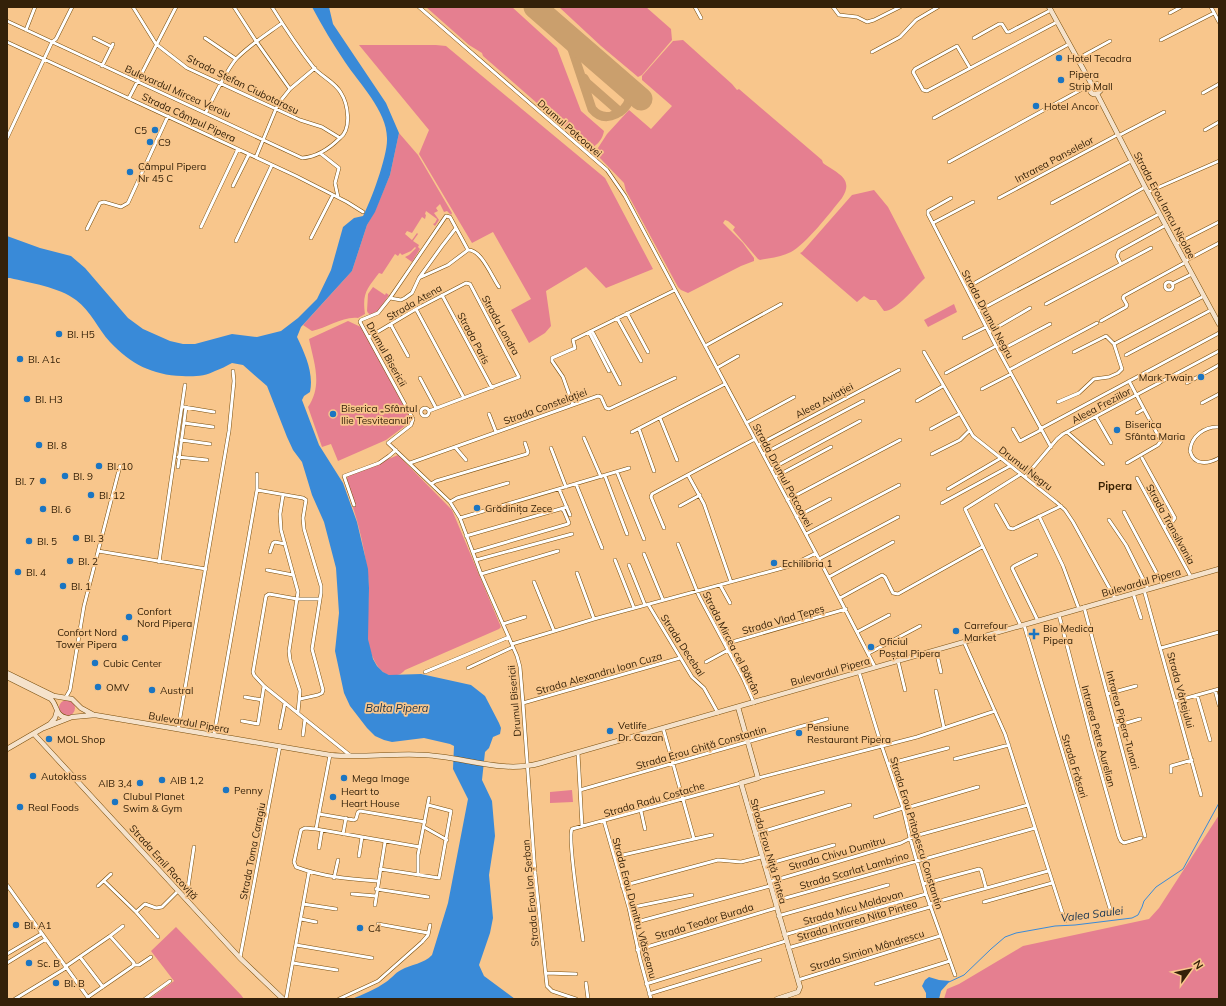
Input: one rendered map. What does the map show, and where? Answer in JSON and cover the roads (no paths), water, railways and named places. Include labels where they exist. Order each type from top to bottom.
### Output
[{"type":"main road","points":[[1050,9],[1091,86],[1090,91],[1092,94],[1097,94],[1101,90],[1100,86],[1097,84],[1091,86]]},
{"type":"main road","name":"Strada Erou Iancu Nicolae","points":[[1097,94],[1131,161],[1219,324]]},
{"type":"main road","name":"Bulevardul Pipera","points":[[44,728],[70,717],[95,715],[330,755],[425,755],[514,767],[528,766],[578,753],[1219,569]]},
{"type":"main road","name":"Bulevardul Pipera","points":[[7,673],[54,696],[76,702],[86,711],[95,715]]},
{"type":"main road","points":[[7,677],[51,699],[60,716],[70,717],[77,710],[76,702]]},
{"type":"main road","points":[[7,749],[44,728],[53,721],[59,701],[64,698]]},
{"type":"main road","points":[[738,707],[758,778],[741,783]]},
{"type":"main road","name":"Strada Emil Racoviță","points":[[34,734],[240,958],[285,999]]},
{"type":"main road","name":"Strada Erou Niță Pintea","points":[[741,783],[778,916],[798,980]]},
{"type":"main road","points":[[777,999],[798,991],[800,988],[798,980]]},
{"type":"street","points":[[26,30],[35,7]]},
{"type":"street","points":[[7,138],[45,60],[52,42],[56,39],[72,7]]},
{"type":"street","name":"Strada Stefan Ciubotarasu","points":[[133,7],[156,44],[187,68],[300,120],[322,127],[342,137]]},
{"type":"street","points":[[129,98],[176,7]]},
{"type":"street","points":[[234,7],[256,42],[290,89]]},
{"type":"street","points":[[272,7],[315,68],[337,87],[343,97],[345,102],[347,131],[342,137]]},
{"type":"street","name":"Drumul Potcoavei","points":[[419,7],[608,170],[625,196],[675,290]]},
{"type":"street","points":[[695,7],[701,18]]},
{"type":"street","points":[[833,7],[839,15],[857,17],[867,22],[900,7]]},
{"type":"street","points":[[872,52],[900,37],[916,20],[938,7]]},
{"type":"street","points":[[1170,13],[1181,7]]},
{"type":"street","points":[[1211,7],[1219,22]]},
{"type":"street","points":[[974,38],[999,24],[1002,24],[1007,32],[1009,32],[1050,9]]},
{"type":"street","points":[[1161,40],[1214,13]]},
{"type":"street","name":"Bulevardul Mircea Veroiu","points":[[7,21],[102,66],[206,112],[302,158],[332,146],[342,137]]},
{"type":"street","points":[[970,68],[957,46],[915,69],[913,72],[925,91],[970,68],[1057,22]]},
{"type":"street","points":[[206,112],[220,84],[236,59],[282,23]]},
{"type":"street","points":[[94,38],[112,45],[102,66]]},
{"type":"street","points":[[204,38],[236,59]]},
{"type":"street","name":"Strada Câmpul Pipera","points":[[7,42],[256,157],[348,202],[363,212]]},
{"type":"street","points":[[1077,58],[1110,42]]},
{"type":"street","points":[[934,118],[1069,44]]},
{"type":"street","points":[[256,157],[276,109],[290,89],[315,68]]},
{"type":"street","points":[[1204,92],[1219,84]]},
{"type":"street","points":[[949,162],[1091,86]]},
{"type":"street","name":"Intrarea Panselelor","points":[[999,198],[1164,112]]},
{"type":"street","points":[[87,229],[100,203],[104,202],[121,207],[128,204],[168,116]]},
{"type":"street","points":[[1205,130],[1219,122]]},
{"type":"street","points":[[201,227],[238,149]]},
{"type":"street","points":[[320,152],[339,168],[336,183],[338,197]]},
{"type":"street","points":[[233,186],[249,154]]},
{"type":"street","points":[[1052,203],[1131,161]]},
{"type":"street","points":[[966,288],[1146,189],[1219,161]]},
{"type":"street","points":[[236,241],[272,165]]},
{"type":"street","points":[[311,238],[333,195]]},
{"type":"street","points":[[951,198],[927,212],[932,223],[973,202]]},
{"type":"street","points":[[978,310],[1160,214]]},
{"type":"street","name":"Drumul Bisericii","points":[[468,250],[450,217],[446,216],[390,298],[378,313],[360,321],[413,419],[411,425],[387,441],[450,502],[460,518],[481,574],[513,646],[520,667],[528,766]]},
{"type":"street","points":[[1176,244],[1219,222]]},
{"type":"street","name":"Strada Drumul Negru","points":[[932,223],[1051,447]]},
{"type":"street","points":[[1121,264],[1117,256],[1119,251],[1166,225]]},
{"type":"street","points":[[390,298],[401,300],[406,298],[412,292],[419,278],[456,228]]},
{"type":"street","points":[[1009,370],[1126,307],[1127,305],[1123,298],[1124,296],[1219,243]]},
{"type":"street","points":[[1046,304],[1151,248]]},
{"type":"street","points":[[419,278],[448,265],[468,250],[475,252],[484,261],[499,288]]},
{"type":"street","points":[[1172,284],[1192,274]]},
{"type":"street","name":"Strada Atena","points":[[369,337],[442,295],[468,282]]},
{"type":"street","name":"Strada Londra","points":[[468,282],[519,377],[492,388]]},
{"type":"street","points":[[573,405],[563,377],[552,359],[575,348],[573,340],[675,290]]},
{"type":"street","name":"Strada Drumul Potcoavei","points":[[675,290],[846,609],[869,653],[875,668]]},
{"type":"street","name":"Strada Paris","points":[[442,295],[492,388]]},
{"type":"street","points":[[1114,344],[1204,296]]},
{"type":"street","points":[[705,346],[781,304]]},
{"type":"street","points":[[989,332],[1030,308]]},
{"type":"street","points":[[416,310],[464,398]]},
{"type":"street","points":[[1126,356],[1211,310]]},
{"type":"street","points":[[627,313],[648,352]]},
{"type":"street","points":[[617,318],[641,361]]},
{"type":"street","points":[[999,351],[1050,324]]},
{"type":"street","points":[[391,325],[408,356]]},
{"type":"street","points":[[964,338],[986,327]]},
{"type":"street","points":[[590,332],[609,371]]},
{"type":"street","points":[[590,332],[620,384]]},
{"type":"street","points":[[1013,429],[1020,441],[1219,333]]},
{"type":"street","points":[[1058,402],[1079,393],[1094,379],[1109,377],[1120,372],[1122,366],[1115,352],[1114,344],[1107,336],[1104,336],[1074,352]]},
{"type":"street","points":[[946,373],[996,346]]},
{"type":"street","name":"Aleea Freziilor","points":[[1025,478],[1060,436],[1219,351]]},
{"type":"street","name":"Drumul Negru","points":[[924,352],[969,431],[977,440],[1061,506],[1073,522],[1115,598]]},
{"type":"street","points":[[717,368],[738,356]]},
{"type":"street","points":[[1186,383],[1219,365]]},
{"type":"street","name":"Aleea Aviației","points":[[758,445],[899,370]]},
{"type":"street","points":[[178,729],[229,431],[234,381],[233,371]]},
{"type":"street","points":[[982,390],[1011,374]]},
{"type":"street","points":[[420,378],[436,408]]},
{"type":"street","name":"Strada Constelației","points":[[410,463],[600,396],[606,408],[609,409],[675,378]]},
{"type":"street","points":[[1127,463],[1161,442],[1129,382]]},
{"type":"street","points":[[632,432],[725,384]]},
{"type":"street","points":[[178,468],[182,440],[185,385]]},
{"type":"street","points":[[917,401],[943,386]]},
{"type":"street","points":[[422,414],[427,416],[429,411],[492,388]]},
{"type":"street","points":[[1202,403],[1219,394]]},
{"type":"street","points":[[746,423],[794,397]]},
{"type":"street","points":[[763,454],[863,401]]},
{"type":"street","points":[[184,407],[214,412]]},
{"type":"street","points":[[413,419],[422,414],[423,409],[427,408],[429,411]]},
{"type":"street","points":[[1137,412],[1144,409]]},
{"type":"street","points":[[490,414],[496,432]]},
{"type":"street","points":[[931,429],[959,414]]},
{"type":"street","points":[[1096,417],[1111,443]]},
{"type":"street","points":[[660,418],[677,460]]},
{"type":"street","points":[[771,469],[860,421]]},
{"type":"street","points":[[159,562],[177,439],[182,423]]},
{"type":"street","points":[[182,423],[213,427]]},
{"type":"street","points":[[1219,427],[1209,428],[1198,434],[1193,441],[1190,450],[1195,460],[1203,463],[1209,463],[1219,458]]},
{"type":"street","points":[[639,429],[654,470]]},
{"type":"street","points":[[932,454],[960,440],[969,431]]},
{"type":"street","points":[[1067,432],[1103,464]]},
{"type":"street","points":[[584,438],[603,476],[627,534]]},
{"type":"street","points":[[177,439],[210,444]]},
{"type":"street","points":[[664,528],[651,495],[755,439]]},
{"type":"street","points":[[787,500],[900,440]]},
{"type":"street","points":[[431,484],[436,481],[527,454],[528,452],[525,443]]},
{"type":"street","points":[[455,447],[466,460]]},
{"type":"street","points":[[775,477],[831,447]]},
{"type":"street","points":[[551,448],[566,487]]},
{"type":"street","points":[[354,505],[344,476],[379,463],[396,450]]},
{"type":"street","points":[[175,457],[206,460]]},
{"type":"street","points":[[948,489],[1001,458]]},
{"type":"street","points":[[1142,458],[1175,518],[1174,521],[1164,527]]},
{"type":"street","points":[[64,698],[70,690],[84,606],[120,466]]},
{"type":"street","points":[[942,503],[1010,466]]},
{"type":"street","points":[[460,518],[628,468]]},
{"type":"street","points":[[617,472],[644,538]]},
{"type":"street","points":[[214,735],[257,490],[258,474]]},
{"type":"street","name":"Strada Frăsari","points":[[1021,474],[965,509],[982,547],[1022,625],[1111,912]]},
{"type":"street","points":[[688,475],[700,496],[731,582]]},
{"type":"street","name":"Strada Transilvania","points":[[1137,478],[1190,577]]},
{"type":"street","points":[[450,502],[457,498],[508,483]]},
{"type":"street","points":[[576,484],[602,548]]},
{"type":"street","points":[[806,534],[899,485]]},
{"type":"street","points":[[559,489],[570,515]]},
{"type":"street","points":[[257,490],[303,498],[306,500],[303,524],[321,586],[312,650],[323,690],[322,693],[318,695],[300,699]]},
{"type":"street","points":[[283,495],[280,523],[298,592],[289,651],[290,660],[300,691],[298,712]]},
{"type":"street","points":[[680,506],[700,496]]},
{"type":"street","points":[[796,517],[830,499]]},
{"type":"street","points":[[996,505],[1008,527],[1011,529],[1061,506]]},
{"type":"street","points":[[466,536],[567,507]]},
{"type":"street","points":[[473,552],[568,524],[562,509]]},
{"type":"street","points":[[1124,512],[1163,585]]},
{"type":"street","points":[[819,559],[898,516]]},
{"type":"street","name":"Intrarea Pipera-Tunari","points":[[1040,516],[1082,608],[1116,726],[1145,836]]},
{"type":"street","name":"Strada Vârtejului","points":[[1108,520],[1126,545],[1146,590],[1201,795]]},
{"type":"street","points":[[476,560],[572,534]]},
{"type":"street","points":[[829,577],[893,542]]},
{"type":"street","points":[[270,552],[273,543],[285,544]]},
{"type":"street","name":"Strada Mircea cel Bătrân","points":[[678,544],[697,591],[754,702]]},
{"type":"street","points":[[840,598],[882,575],[885,577],[893,593],[898,594],[982,547]]},
{"type":"street","points":[[98,551],[206,569]]},
{"type":"street","points":[[481,574],[558,551]]},
{"type":"street","points":[[468,668],[513,646],[554,631],[720,584],[790,566],[816,553]]},
{"type":"street","points":[[644,554],[663,600]]},
{"type":"street","points":[[1036,555],[1012,568],[1038,621]]},
{"type":"street","points":[[615,560],[634,608]]},
{"type":"street","name":"Strada Decebal","points":[[629,565],[647,605],[694,680],[704,688],[718,713]]},
{"type":"street","points":[[268,570],[293,575]]},
{"type":"street","points":[[577,574],[594,620]]},
{"type":"street","points":[[534,582],[554,631]]},
{"type":"street","points":[[720,584],[730,603]]},
{"type":"street","points":[[1133,593],[1141,618]]},
{"type":"street","points":[[320,599],[297,599],[269,594],[266,596],[253,672],[264,686],[351,756]]},
{"type":"street","name":"Strada Vlad Țepeș","points":[[725,644],[846,609]]},
{"type":"street","points":[[858,632],[889,615]]},
{"type":"street","name":"Intrarea Petre Aurelian","points":[[1059,615],[1119,837],[1121,841],[1124,842],[1141,838]]},
{"type":"street","points":[[503,624],[525,617]]},
{"type":"street","points":[[869,653],[920,626]]},
{"type":"street","points":[[1161,648],[1219,632]]},
{"type":"street","points":[[426,672],[509,637]]},
{"type":"street","points":[[964,642],[995,711],[1008,745],[1065,921]]},
{"type":"street","points":[[706,662],[728,650]]},
{"type":"street","points":[[936,650],[941,672]]},
{"type":"street","name":"Strada Alexandru Ioan Cuza","points":[[523,703],[680,658]]},
{"type":"street","points":[[898,661],[905,690]]},
{"type":"street","name":"Strada Erou Pritopescu Constantin","points":[[859,672],[882,747],[903,808],[926,894],[955,975]]},
{"type":"street","points":[[242,721],[258,724],[264,686]]},
{"type":"street","points":[[1107,694],[1136,686]]},
{"type":"street","points":[[1176,701],[1219,689]]},
{"type":"street","points":[[70,690],[76,702]]},
{"type":"street","points":[[1215,690],[1219,705]]},
{"type":"street","points":[[936,691],[944,728]]},
{"type":"street","points":[[1197,695],[1210,740]]},
{"type":"street","points":[[246,697],[262,700]]},
{"type":"street","points":[[280,728],[285,703]]},
{"type":"street","points":[[758,778],[882,747],[995,711]]},
{"type":"street","points":[[303,736],[305,719]]},
{"type":"street","name":"Strada Erou Ghiță Constantin","points":[[580,790],[827,719]]},
{"type":"street","points":[[1116,726],[1140,719]]},
{"type":"street","points":[[663,728],[694,839]]},
{"type":"street","points":[[955,759],[1008,745]]},
{"type":"street","name":"Strada Toma Caragiu","points":[[240,958],[280,746]]},
{"type":"street","points":[[341,756],[342,748]]},
{"type":"street","points":[[888,764],[948,748]]},
{"type":"street","points":[[578,753],[582,826]]},
{"type":"street","points":[[316,829],[330,755]]},
{"type":"street","points":[[1171,772],[1171,766],[1192,760]]},
{"type":"street","name":"Strada Erou Ion Șerban","points":[[528,766],[534,873],[547,986],[549,989],[576,999]]},
{"type":"street","name":"Strada Radu Costache","points":[[583,940],[572,856],[571,830],[741,783]]},
{"type":"street","points":[[875,817],[978,786]]},
{"type":"street","points":[[749,813],[823,792]]},
{"type":"street","points":[[418,875],[420,847],[429,798]]},
{"type":"street","points":[[380,869],[439,878],[451,811],[428,805]]},
{"type":"street","points":[[755,834],[850,805]]},
{"type":"street","name":"Strada Chivu Dumitru","points":[[632,923],[769,884],[901,843],[910,838],[1028,805]]},
{"type":"street","points":[[319,814],[356,819],[358,812],[360,811],[425,822]]},
{"type":"street","points":[[641,811],[645,829]]},
{"type":"street","points":[[343,834],[346,818]]},
{"type":"street","name":"Strada Erou Dumitru Vlăsceanu","points":[[604,821],[629,908],[637,950],[651,999]]},
{"type":"street","points":[[424,827],[446,840]]},
{"type":"street","points":[[378,881],[334,878],[296,867],[294,862],[301,830],[305,828],[316,829],[420,847]]},
{"type":"street","name":"Strada Scarlat Lambrino","points":[[774,902],[1035,828]]},
{"type":"street","points":[[319,848],[322,830]]},
{"type":"street","points":[[614,857],[712,835]]},
{"type":"street","points":[[359,856],[362,837]]},
{"type":"street","points":[[375,905],[376,889],[385,842]]},
{"type":"street","points":[[764,865],[834,845]]},
{"type":"street","points":[[185,898],[187,894],[194,847]]},
{"type":"street","points":[[622,886],[718,860],[741,862],[761,857]]},
{"type":"street","points":[[334,878],[338,860]]},
{"type":"street","points":[[923,884],[979,869],[981,870],[986,888]]},
{"type":"street","name":"Strada Intrarea Nita Pintea","points":[[788,948],[986,888],[1048,871]]},
{"type":"street","points":[[285,999],[309,872]]},
{"type":"street","points":[[98,886],[111,874]]},
{"type":"street","points":[[104,880],[136,912],[158,937]]},
{"type":"street","points":[[984,902],[1052,883]]},
{"type":"street","points":[[778,916],[888,885]]},
{"type":"street","points":[[7,886],[88,998],[134,965],[139,965],[151,957]]},
{"type":"street","points":[[376,889],[428,898]]},
{"type":"street","points":[[136,912],[145,904],[156,908],[162,907],[178,891]]},
{"type":"street","points":[[352,894],[376,896]]},
{"type":"street","name":"Strada Micu Moldovan","points":[[784,934],[926,894]]},
{"type":"street","points":[[629,908],[692,895]]},
{"type":"street","points":[[303,904],[336,909]]},
{"type":"street","name":"Strada Teodor Burada","points":[[637,950],[776,908]]},
{"type":"street","points":[[301,919],[316,922]]},
{"type":"street","points":[[378,924],[428,933]]},
{"type":"street","points":[[339,999],[378,981],[415,950],[428,933],[430,925]]},
{"type":"street","points":[[14,999],[66,967],[123,926]]},
{"type":"street","points":[[7,954],[41,934]]},
{"type":"street","points":[[110,936],[134,963],[134,965]]},
{"type":"street","name":"Strada Simion Mândrescu","points":[[798,980],[940,936]]},
{"type":"street","points":[[7,963],[46,939]]},
{"type":"street","points":[[646,984],[786,941]]},
{"type":"street","points":[[296,945],[372,958]]},
{"type":"street","points":[[80,957],[103,987]]},
{"type":"street","points":[[649,994],[760,960]]},
{"type":"street","points":[[876,984],[950,961]]},
{"type":"street","points":[[293,963],[337,970]]},
{"type":"street","points":[[546,972],[576,974]]},
{"type":"street","points":[[145,999],[170,981]]},
{"type":"street","points":[[586,983],[588,999]]},
{"type":"water","name":"Balta Pipera","points":[[312,7],[329,7],[333,24],[386,103],[399,133],[390,175],[375,212],[367,225],[352,271],[301,327],[297,337],[306,357],[311,378],[310,392],[304,396],[302,400],[319,445],[343,483],[357,522],[368,569],[368,639],[373,659],[377,666],[389,675],[421,674],[471,685],[485,696],[501,728],[500,734],[493,737],[489,748],[485,752],[482,780],[492,801],[495,836],[489,875],[493,918],[490,933],[479,965],[484,976],[515,999],[352,999],[378,987],[399,971],[421,962],[432,955],[448,903],[468,799],[453,769],[454,746],[424,738],[392,742],[384,740],[375,736],[367,728],[350,706],[344,693],[335,651],[339,613],[336,568],[324,522],[312,495],[302,462],[293,450],[287,437],[267,386],[243,365],[232,363],[211,373],[195,376],[171,375],[152,371],[134,362],[118,350],[106,337],[86,309],[76,300],[61,292],[44,286],[7,278],[7,236],[40,248],[71,256],[85,268],[128,318],[143,329],[170,341],[183,344],[195,344],[232,334],[257,337],[281,331],[298,318],[317,299],[331,270],[343,227],[354,218],[363,216],[382,166],[387,146],[386,128],[377,108],[341,55]]},
{"type":"water","points":[[929,977],[950,981],[941,991],[939,999],[926,999],[926,993],[922,986],[925,980]]},
{"type":"waterway","name":"Valea Saulei","points":[[949,982],[964,975],[1005,937],[1016,933],[1055,926],[1132,918],[1138,915],[1144,901],[1156,887],[1183,869],[1219,803]]},
{"type":"place","name":"Hotel Tecadra","points":[[1059,58]]},
{"type":"place","name":"Pipera Strip Mall","points":[[1061,80]]},
{"type":"place","name":"Hotel Ancor","points":[[1036,106]]},
{"type":"place","name":"C5","points":[[155,130]]},
{"type":"place","name":"C9","points":[[150,142]]},
{"type":"place","name":"Câmpul Pipera Nr 45 C","points":[[130,172]]},
{"type":"place","name":"Bl. H5","points":[[59,334]]},
{"type":"place","name":"Bl. A1c","points":[[20,359]]},
{"type":"place","name":"Mark Twain","points":[[1201,377]]},
{"type":"place","name":"Bl. H3","points":[[27,399]]},
{"type":"place","name":"Biserica „Sfântul Ilie Tesviteanul”","points":[[333,414]]},
{"type":"place","name":"Biserica Sfânta Maria","points":[[1117,430]]},
{"type":"place","name":"Bl. 8","points":[[39,445]]},
{"type":"place","name":"Bl. 10","points":[[99,466]]},
{"type":"place","name":"Bl. 9","points":[[65,476]]},
{"type":"place","name":"Bl. 7","points":[[43,481]]},
{"type":"place","name":"Bl. 12","points":[[91,495]]},
{"type":"place","name":"Grădinița Zece","points":[[477,508]]},
{"type":"place","name":"Bl. 6","points":[[43,509]]},
{"type":"place","name":"Bl. 3","points":[[76,538]]},
{"type":"place","name":"Bl. 5","points":[[29,541]]},
{"type":"place","name":"Bl. 2","points":[[70,561]]},
{"type":"place","name":"Echilibria 1","points":[[774,563]]},
{"type":"place","name":"Bl. 4","points":[[18,572]]},
{"type":"place","name":"Bl. 1","points":[[63,586]]},
{"type":"place","name":"Confort Nord Pipera","points":[[129,617]]},
{"type":"place","name":"Carrefour Market","points":[[956,631]]},
{"type":"place","name":"Bio Medica Pipera","points":[[1034,634]]},
{"type":"place","name":"Confort Nord Tower Pipera","points":[[125,638]]},
{"type":"place","name":"Oficiul Poștal Pipera","points":[[871,647]]},
{"type":"place","name":"Cubic Center","points":[[95,663]]},
{"type":"place","name":"OMV","points":[[98,687]]},
{"type":"place","name":"Austral","points":[[152,690]]},
{"type":"place","name":"Vetlife Dr. Cazan","points":[[610,731]]},
{"type":"place","name":"Pensiune Restaurant Pipera","points":[[799,733]]},
{"type":"place","name":"MOL Shop","points":[[49,739]]},
{"type":"place","name":"Autoklass","points":[[33,776]]},
{"type":"place","name":"Mega Image","points":[[344,778]]},
{"type":"place","name":"AIB 1,2","points":[[162,780]]},
{"type":"place","name":"AIB 3,4","points":[[140,783]]},
{"type":"place","name":"Penny","points":[[226,790]]},
{"type":"place","name":"Heart to Heart House","points":[[333,797]]},
{"type":"place","name":"Clubul Planet Swim & Gym","points":[[115,802]]},
{"type":"place","name":"Real Foods","points":[[20,807]]},
{"type":"place","name":"Bl. A1","points":[[16,925]]},
{"type":"place","name":"C4","points":[[360,928]]},
{"type":"place","name":"Sc. B","points":[[29,963]]},
{"type":"place","name":"Bl. B","points":[[56,983]]},
{"type":"district","name":"Pipera","points":[[1115,486]]}]
